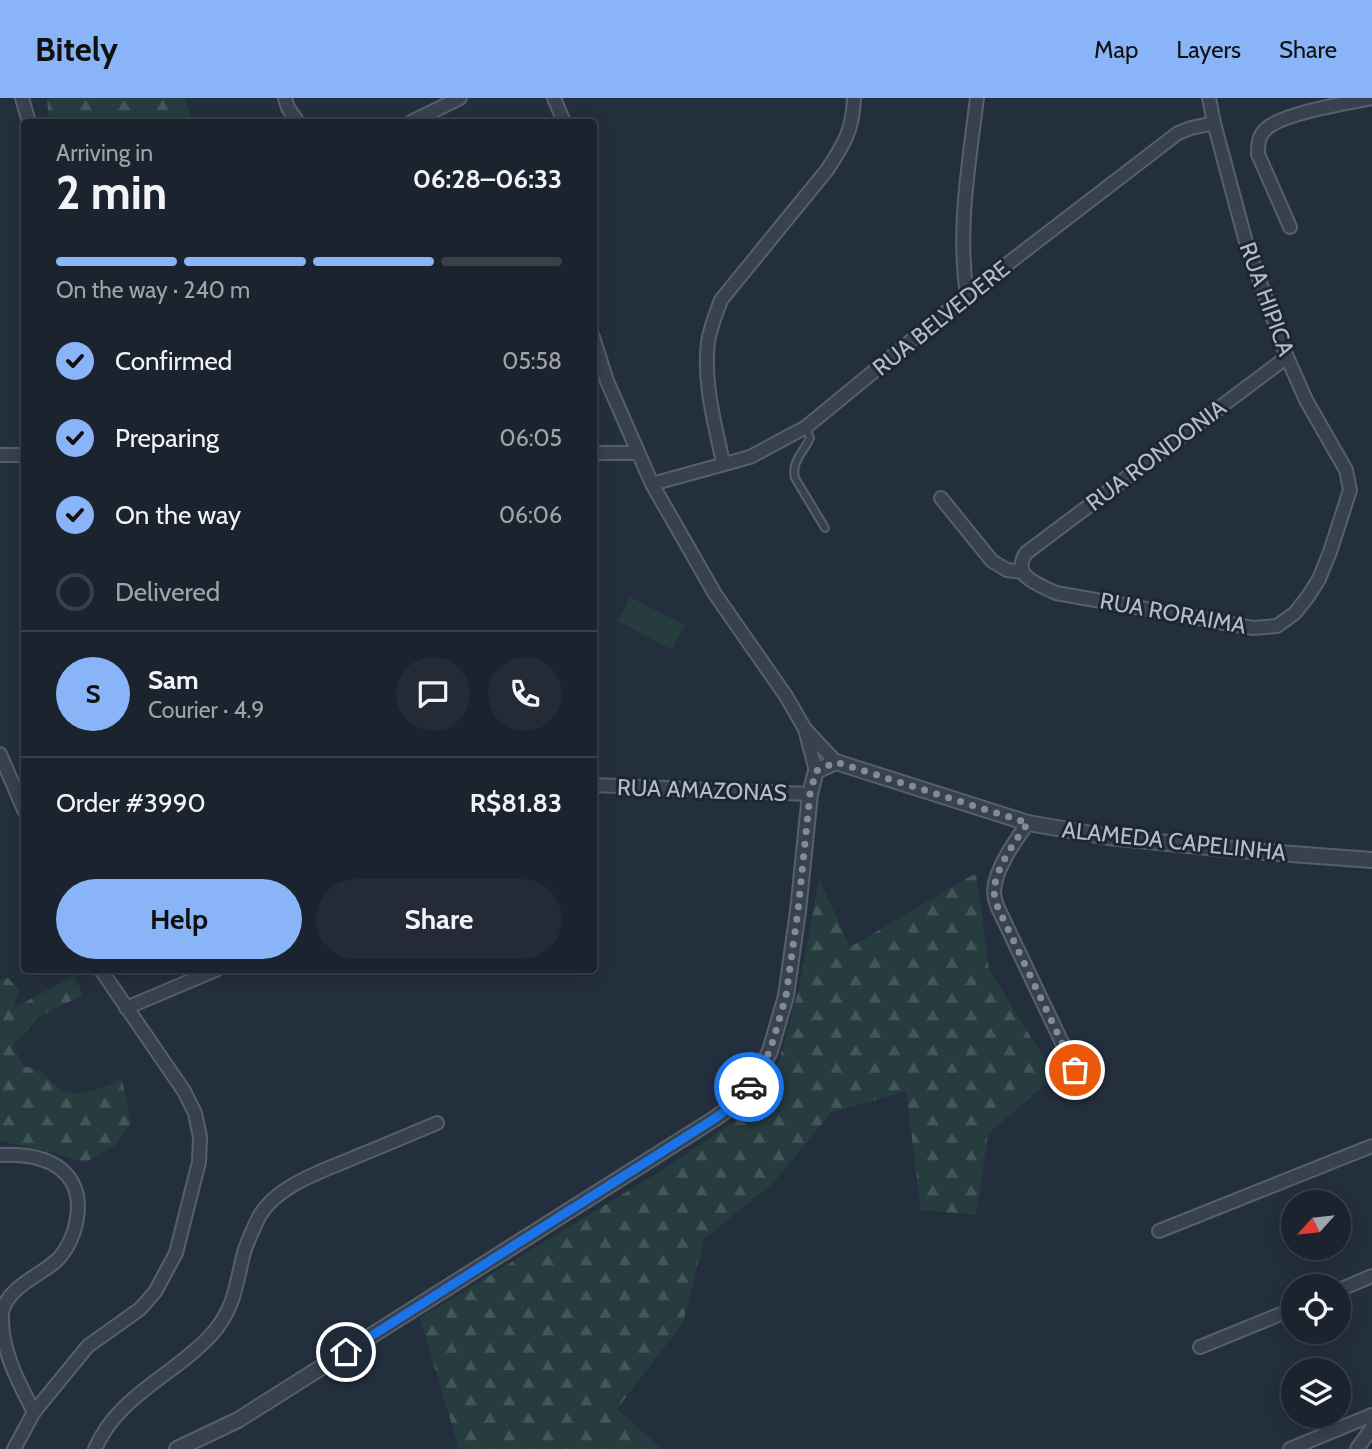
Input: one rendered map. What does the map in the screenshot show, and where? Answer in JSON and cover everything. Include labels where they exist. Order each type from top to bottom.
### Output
[{"type":"street","points":[[22,98],[28,119]]},
{"type":"street","points":[[285,98],[296,119]]},
{"type":"street","points":[[417,119],[460,98]]},
{"type":"street","points":[[554,98],[563,119]]},
{"type":"street","points":[[723,463],[710,401],[707,369],[709,342],[721,300],[839,152],[853,119],[854,98]]},
{"type":"street","points":[[967,295],[963,221],[977,98]]},
{"type":"street","name":"RUA HIPICA","points":[[1209,98],[1247,246],[1287,357],[1306,400],[1346,471],[1350,490]]},
{"type":"street","points":[[1290,227],[1258,154],[1261,134],[1276,122],[1372,98]]},
{"type":"street","name":"RUA BELVEDERE","points":[[652,484],[750,457],[806,427],[967,295],[1178,133],[1214,124]]},
{"type":"street","points":[[597,350],[637,453],[715,594],[786,696],[805,729],[836,762],[816,771]]},
{"type":"street","name":"RUA RONDONIA","points":[[1022,572],[1020,561],[1026,553],[1287,357]]},
{"type":"street","points":[[597,453],[637,453]]},
{"type":"street","points":[[0,455],[21,455]]},
{"type":"street","name":"RUA RORAIMA","points":[[941,498],[992,561],[1007,570],[1022,572],[1029,580],[1056,593],[1253,628],[1277,626],[1295,613],[1309,595],[1330,552],[1350,490]]},
{"type":"street","points":[[177,1449],[259,1407],[714,1119],[746,1091],[770,1051],[786,996],[810,794],[816,771],[805,729]]},
{"type":"street","points":[[0,754],[21,803]]},
{"type":"street","name":"ALAMEDA CAPELINHA","points":[[836,762],[1028,823],[1122,838],[1372,860]]},
{"type":"street","name":"RUA AMAZONAS","points":[[597,785],[810,794]]},
{"type":"street","points":[[1028,823],[1013,844],[998,875],[994,892],[998,908],[1075,1070]]},
{"type":"street","points":[[14,1449],[34,1412],[88,1346],[140,1309],[155,1292],[176,1253],[199,1162],[200,1137],[195,1113],[184,1091],[103,973]]},
{"type":"street","points":[[126,1008],[209,973]]},
{"type":"street","points":[[95,1449],[110,1422],[125,1405],[196,1349],[227,1314],[236,1292],[251,1234],[258,1217],[274,1199],[299,1182],[437,1123]]},
{"type":"street","points":[[1159,1231],[1372,1146]]},
{"type":"street","points":[[0,1155],[17,1154],[52,1163],[64,1171],[74,1184],[78,1200],[76,1226],[65,1251],[55,1262],[10,1296],[3,1309],[1,1341],[8,1363],[34,1412]]},
{"type":"street","points":[[1351,1285],[1372,1276]]},
{"type":"street","points":[[1200,1347],[1281,1314]]},
{"type":"street","points":[[1290,1449],[1372,1415]]},
{"type":"street","points":[[1357,1449],[1372,1428]]},
{"type":"lane","points":[[806,427],[810,438],[793,470],[795,478],[825,528]]},
{"type":"green space","points":[[47,98],[184,98],[192,119],[49,119]]},
{"type":"green space","points":[[630,597],[685,625],[672,650],[618,621]]},
{"type":"green space","points":[[976,873],[989,969],[1055,1076],[988,1134],[976,1215],[921,1210],[906,1091],[831,1113],[773,1183],[704,1239],[683,1323],[617,1409],[662,1449],[459,1449],[420,1318],[659,1172],[769,1098],[799,988],[819,879],[850,947]]},
{"type":"green space","points":[[74,975],[83,995],[40,1016],[13,1045],[23,1066],[41,1072],[63,1090],[88,1092],[122,1079],[131,1123],[116,1145],[84,1163],[55,1153],[0,1141],[0,980],[8,978],[19,990],[13,1009]]},
{"type":"way so far","points":[[749,1087],[770,1051],[786,996],[810,794],[816,771],[836,762],[1028,823],[1013,844],[998,875],[994,892],[998,908],[1075,1070]]},
{"type":"route","points":[[346,1352],[714,1119],[749,1087]]}]
